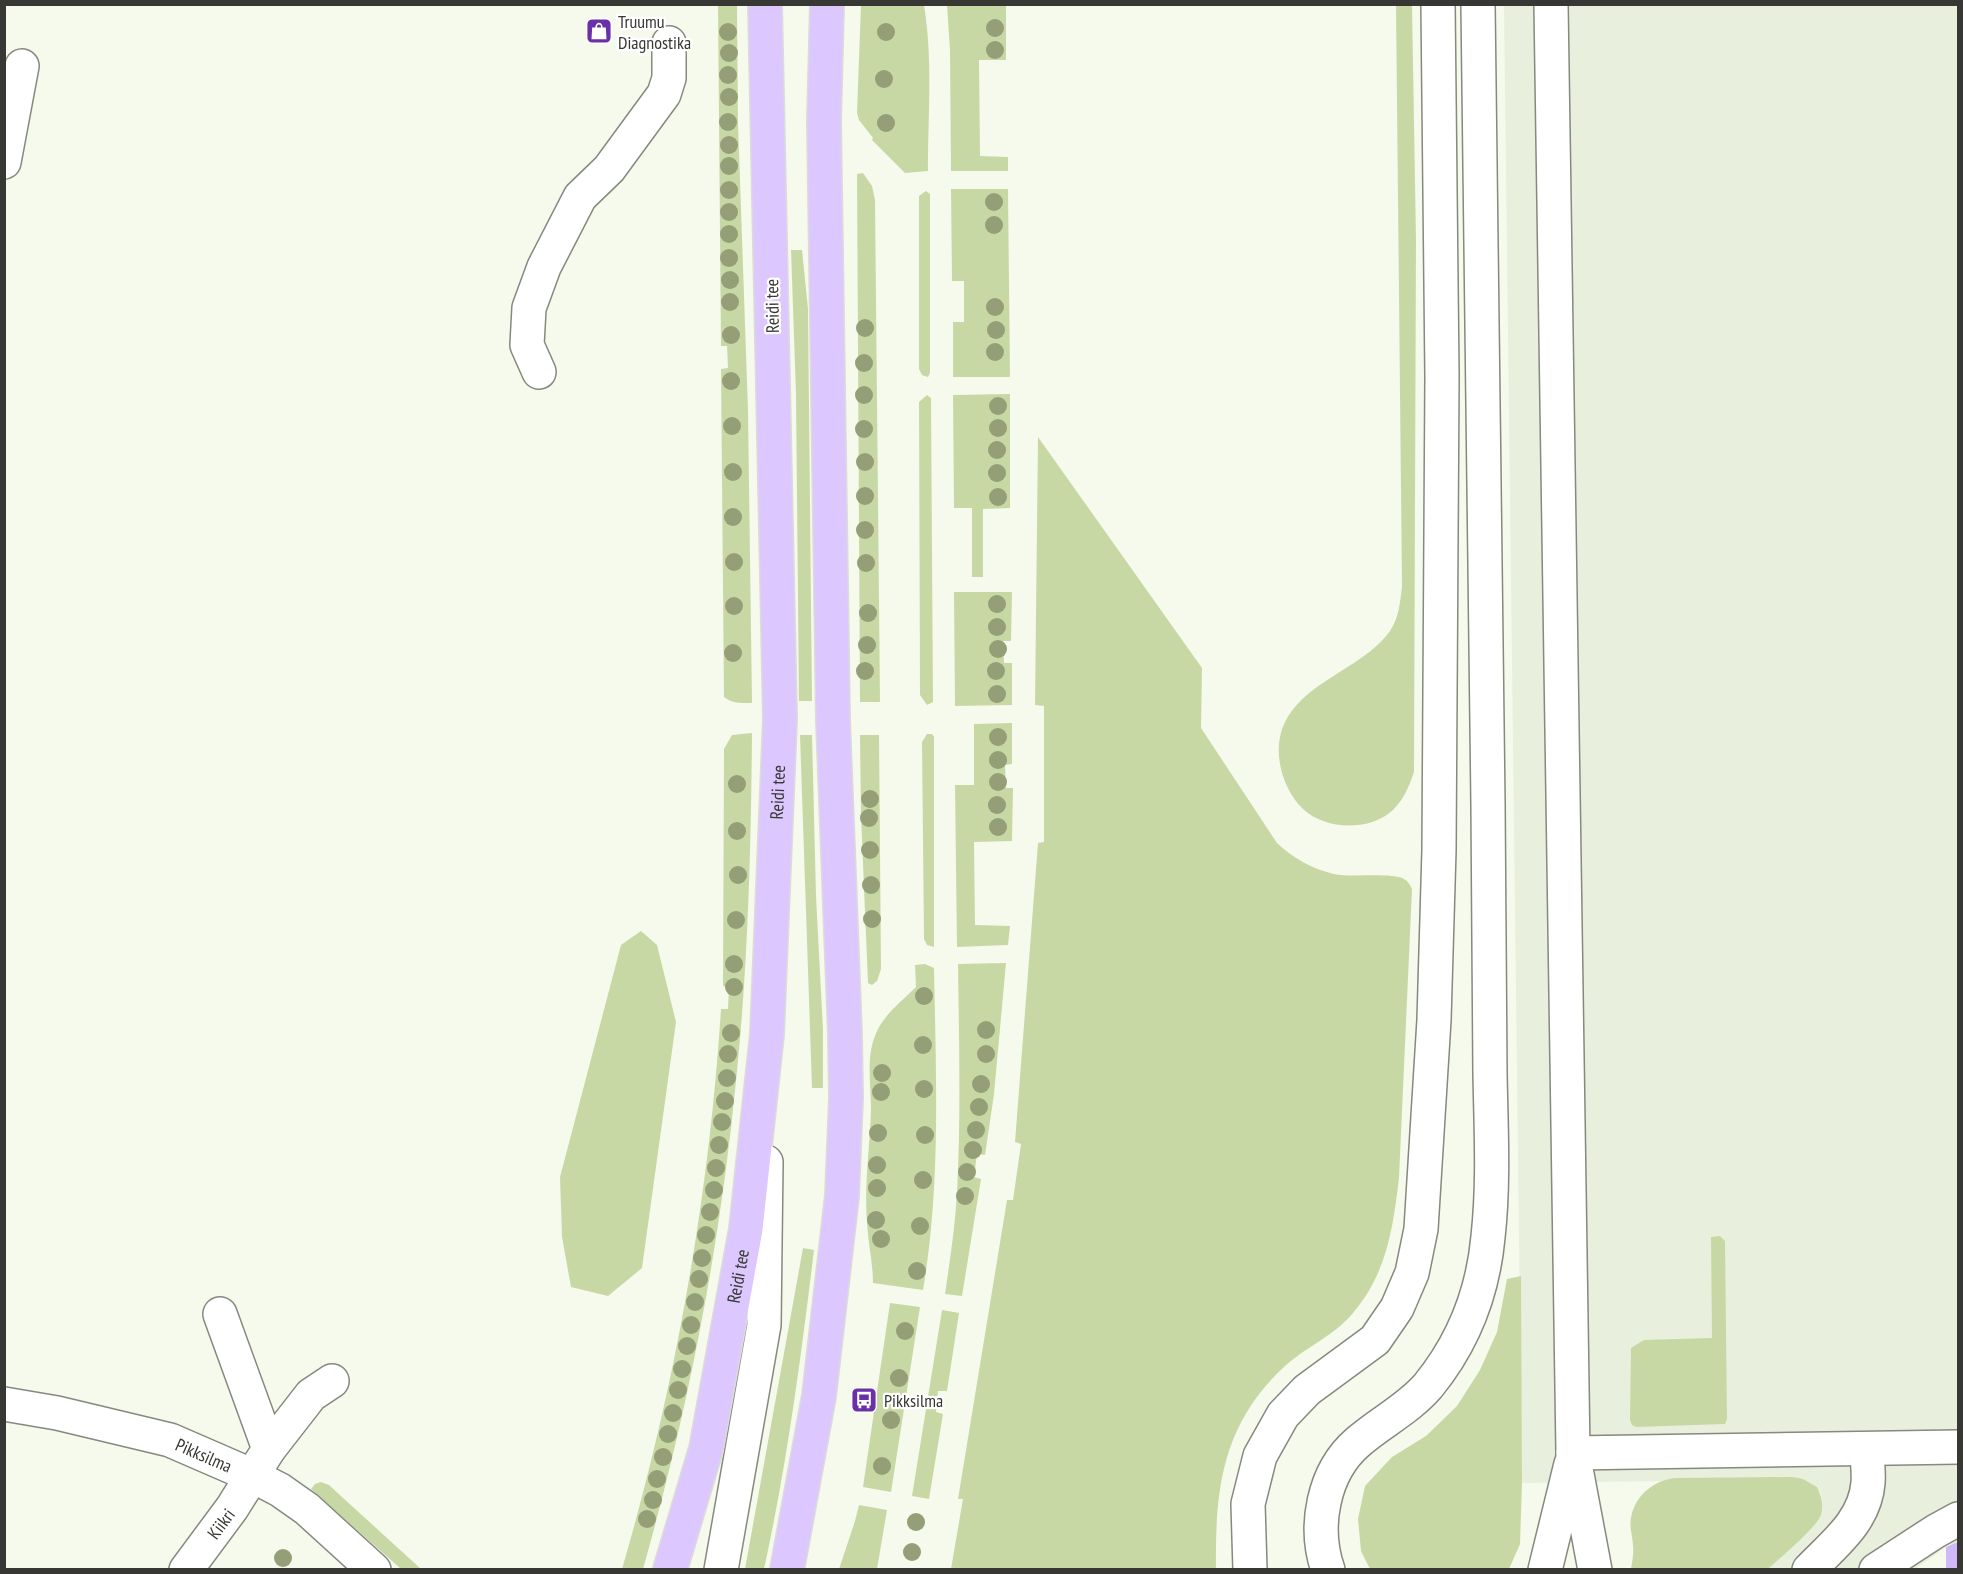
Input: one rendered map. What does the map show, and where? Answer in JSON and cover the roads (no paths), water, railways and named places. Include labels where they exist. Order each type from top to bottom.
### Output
[{"type":"main road","name":"Reidi tee","points":[[670,1569],[706,1449],[747,1229],[767,1034],[780,719],[765,4]]},
{"type":"main road","points":[[787,1569],[819,1396],[842,1196],[846,1098],[833,729],[824,121],[827,4]]},
{"type":"street","points":[[1250,1569],[1248,1504],[1260,1456],[1283,1414],[1306,1390],[1375,1340],[1397,1308],[1412,1273],[1421,1229],[1434,1020],[1439,850],[1442,377],[1438,4]]},
{"type":"street","points":[[1328,1569],[1321,1530],[1323,1506],[1330,1483],[1359,1442],[1411,1403],[1440,1371],[1472,1312],[1488,1240],[1491,1203],[1489,878],[1478,4]]},
{"type":"street","points":[[1551,4],[1574,1453],[1595,1569]]},
{"type":"street","points":[[539,372],[527,345],[529,308],[544,267],[580,197],[609,169],[664,94],[669,78],[669,43]]},
{"type":"street","points":[[4,162],[22,66]]},
{"type":"street","points":[[1439,850],[1464,857],[1489,878]]},
{"type":"street","points":[[721,1569],[764,1325],[767,1034]]},
{"type":"street","points":[[220,1314],[261,1462]]},
{"type":"street","name":"Kiikri","points":[[186,1569],[311,1395],[332,1381]]},
{"type":"street","name":"Pikksilma","points":[[4,1404],[57,1413],[261,1462],[280,1490],[307,1509],[374,1569]]},
{"type":"street","points":[[1574,1453],[1959,1447]]},
{"type":"street","points":[[1809,1569],[1854,1523],[1861,1509],[1868,1482],[1867,1450]]},
{"type":"street","points":[[1545,1569],[1574,1453]]},
{"type":"street","points":[[1885,1565],[1936,1531],[1959,1520]]},
{"type":"place","name":"Truumu Diagnostika","points":[[599,31]]},
{"type":"place","name":"Pikksilma","points":[[864,1400]]}]
